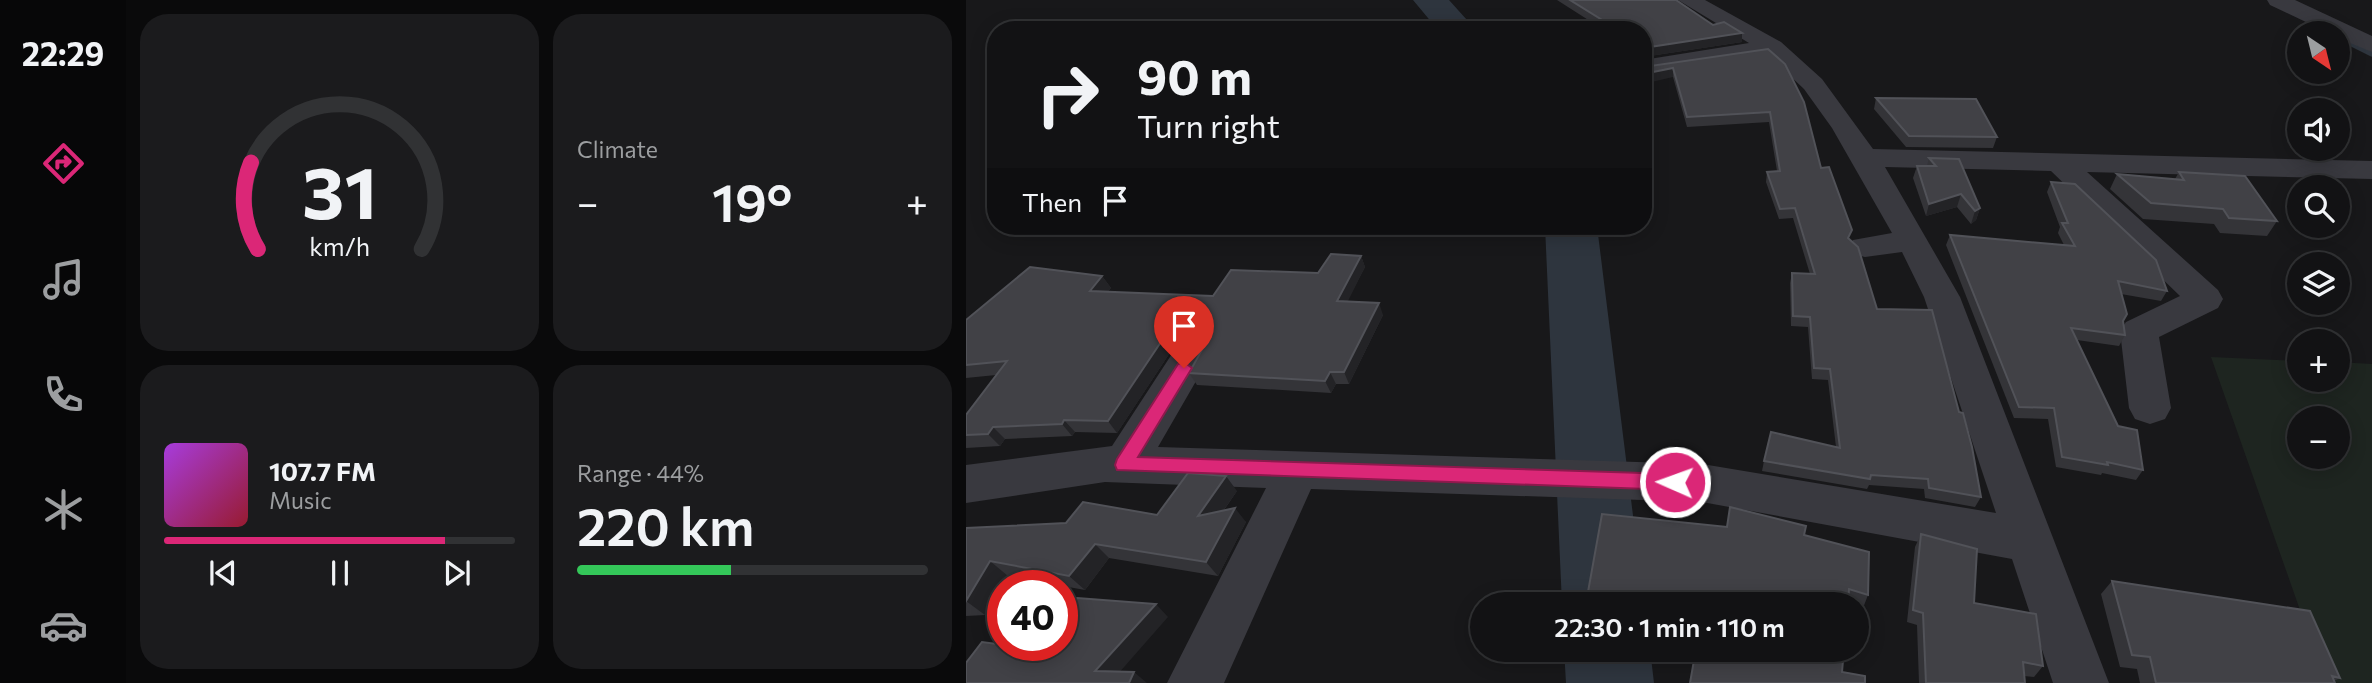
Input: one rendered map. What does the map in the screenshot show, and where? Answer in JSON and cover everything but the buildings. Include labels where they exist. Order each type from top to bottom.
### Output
[{"type":"street","points":[[1689,0],[1773,47],[1813,84],[1844,126],[1913,240],[1942,298],[2032,541],[2081,683]]},
{"type":"street","points":[[2278,0],[2372,45]]},
{"type":"street","points":[[1652,66],[1773,47]]},
{"type":"street","points":[[1862,158],[2372,170]]},
{"type":"street","points":[[2059,163],[2205,299],[2139,331],[2150,408]]},
{"type":"street","points":[[1865,247],[1913,240]]},
{"type":"street","points":[[1124,465],[1195,350]]},
{"type":"street","points":[[966,484],[1105,464],[1702,483],[2032,541]]},
{"type":"street","points":[[1195,683],[1298,469]]},
{"type":"shaded area","points":[[2211,357],[2287,360],[2287,392],[2350,392],[2350,363],[2372,364],[2372,683],[2336,683],[2320,667]]},
{"type":"waterway","points":[[1430,0],[1450,21]]},
{"type":"waterway","points":[[2350,42],[2372,53]]},
{"type":"waterway","points":[[1572,235],[1602,592]]},
{"type":"waterway","points":[[1608,662],[1610,683]]},
{"type":"route","points":[[1184,368],[1148,422],[1124,465],[1675,482]]}]
